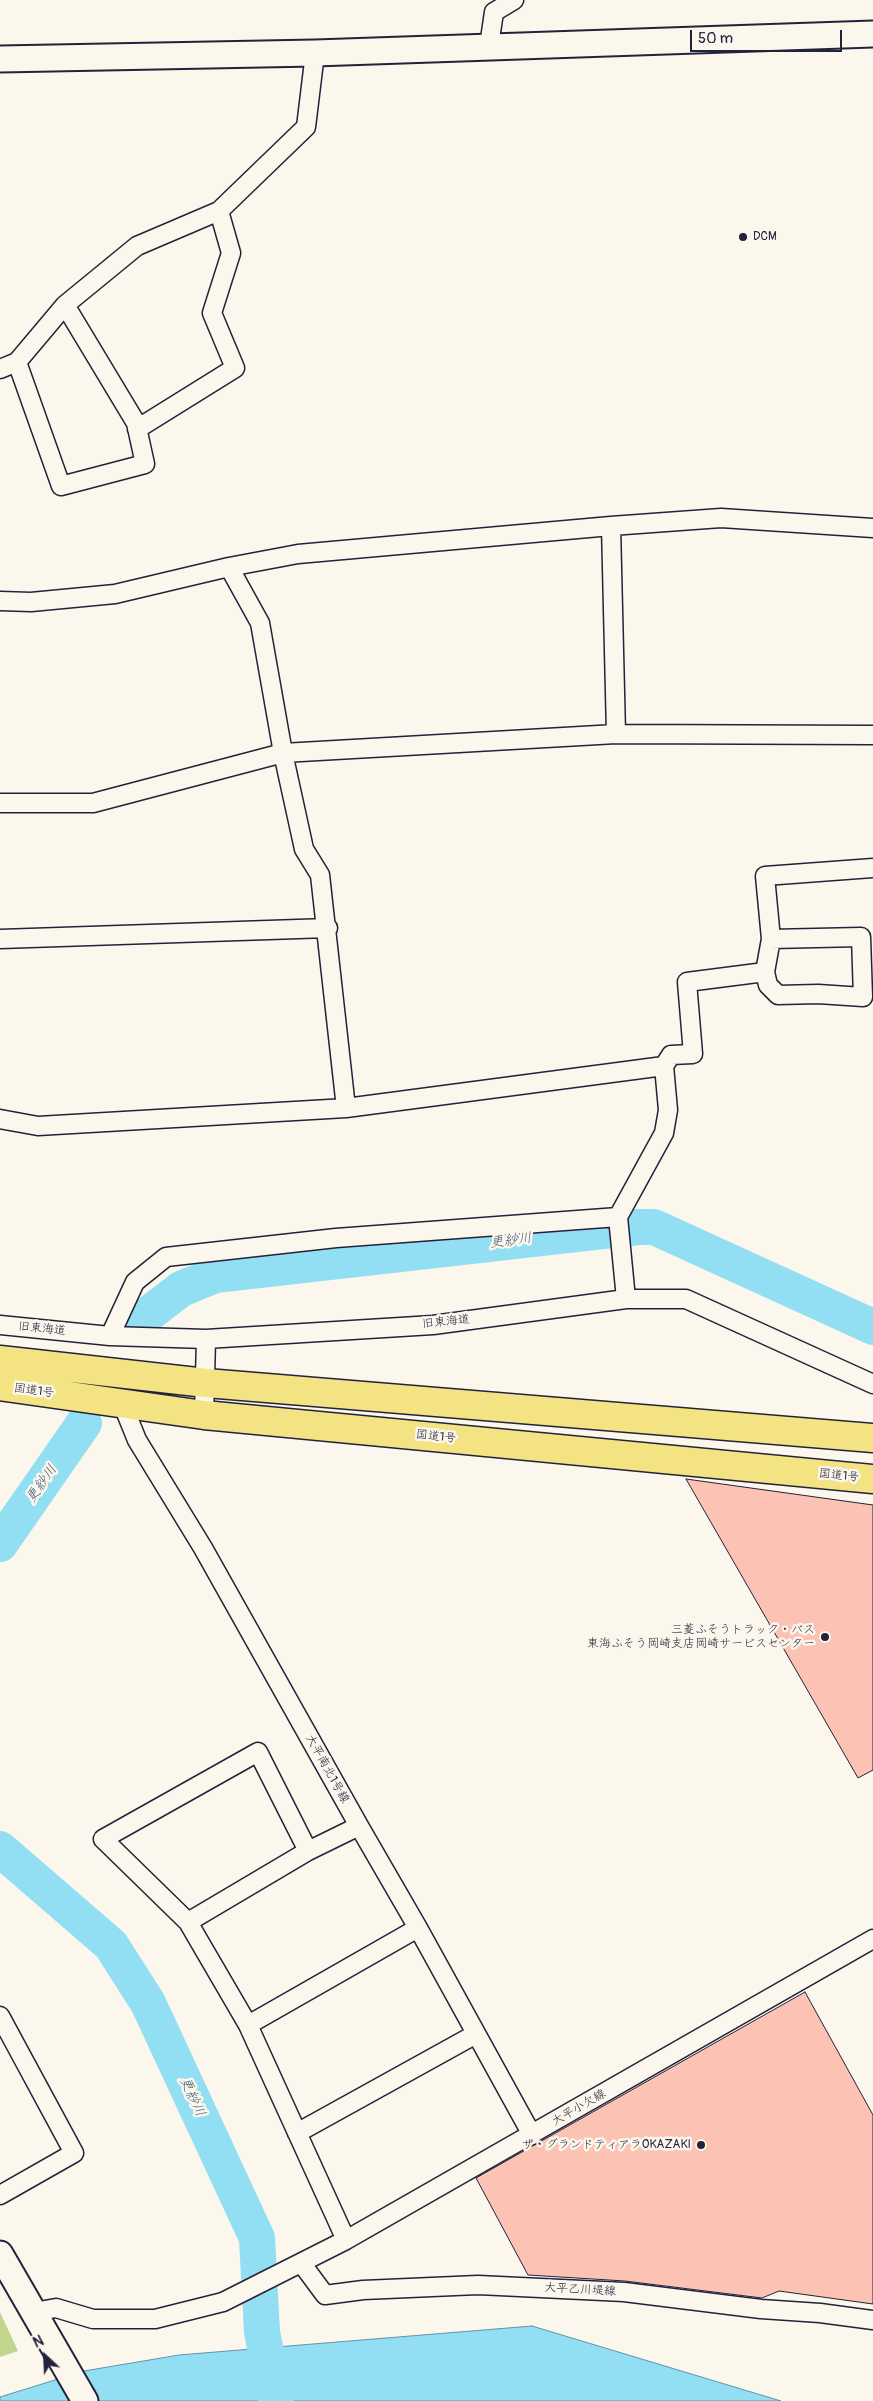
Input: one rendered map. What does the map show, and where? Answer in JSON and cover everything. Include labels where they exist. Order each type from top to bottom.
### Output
[{"type":"highway","points":[[0,1360],[206,1384],[873,1438]]},
{"type":"highway","name":"国道1号","points":[[0,1386],[204,1415],[873,1479]]},
{"type":"street","points":[[489,46],[494,12],[514,0]]},
{"type":"street","points":[[0,58],[315,53],[873,34]]},
{"type":"street","points":[[0,369],[18,362],[65,305],[137,246],[219,211],[306,127],[315,53]]},
{"type":"street","points":[[137,429],[235,368],[212,313],[231,253],[219,211]]},
{"type":"street","points":[[18,362],[61,486],[145,464],[137,429],[65,305]]},
{"type":"street","points":[[0,601],[31,602],[115,594],[229,567],[298,554],[610,526],[721,518],[873,528]]},
{"type":"street","points":[[610,526],[616,734]]},
{"type":"street","points":[[229,567],[260,623],[282,753],[304,849],[320,875],[328,928],[346,1108]]},
{"type":"street","points":[[0,803],[92,803],[282,753],[616,734],[873,735]]},
{"type":"street","points":[[771,939],[860,937],[863,997],[818,994],[778,995],[768,986],[765,972],[771,939],[765,876],[873,868]]},
{"type":"street","points":[[0,939],[328,928]]},
{"type":"street","points":[[626,1299],[618,1217],[664,1133],[668,1110],[664,1066],[671,1055],[693,1054],[687,982],[765,972]]},
{"type":"street","points":[[0,1119],[38,1126],[346,1108],[664,1066]]},
{"type":"street","points":[[110,1336],[135,1282],[166,1257],[336,1238],[618,1217]]},
{"type":"street","name":"旧東海道","points":[[0,1325],[110,1336],[206,1339],[433,1325],[626,1299],[686,1299],[873,1384]]},
{"type":"street","points":[[204,1415],[206,1339]]},
{"type":"street","name":"大平南北1号線","points":[[122,1403],[137,1440],[203,1548],[418,1928],[532,2135]]},
{"type":"street","points":[[308,1851],[258,1752],[104,1839],[188,1922],[248,2024],[346,2240]]},
{"type":"street","points":[[188,1922],[308,1851],[359,1826]]},
{"type":"street","points":[[248,2024],[418,1928]]},
{"type":"street","name":"大平小欠線","points":[[37,2316],[56,2308],[93,2319],[155,2318],[223,2302],[302,2264],[346,2240],[873,1939]]},
{"type":"street","points":[[0,2016],[74,2154],[0,2195]]},
{"type":"street","points":[[297,2133],[476,2034]]},
{"type":"street","points":[[0,2254],[85,2401]]},
{"type":"street","name":"大平乙川堤線","points":[[302,2264],[325,2294],[373,2290],[498,2286],[624,2292],[761,2310],[820,2313],[873,2320]]},
{"type":"green space","points":[[0,2312],[18,2351],[0,2357]]},
{"type":"water","points":[[532,2326],[781,2401],[0,2401],[0,2397],[84,2371],[179,2355]]},
{"type":"building","name":"三菱ふそうトラック・バス 東海ふそう岡崎支店岡崎サービスセンター","points":[[686,1479],[873,1505],[873,1770],[858,1778]]},
{"type":"building","name":"ザ・グランドティアラOKAZAKI","points":[[805,1992],[873,2115],[873,2304],[779,2291],[762,2298],[625,2281],[528,2275],[476,2178]]},
{"type":"waterway","name":"更紗川","points":[[142,1319],[181,1289],[215,1275],[638,1227],[654,1227],[873,1327]]},
{"type":"waterway","name":"更紗川","points":[[0,1544],[84,1423]]},
{"type":"waterway","name":"更紗川","points":[[0,1849],[111,1945],[148,2003],[257,2238],[262,2332],[276,2401]]},
{"type":"place","name":"DCM","points":[[743,237]]},
{"type":"place","name":"三菱ふそうトラック・バス 東海ふそう岡崎支店岡崎サービスセンター","points":[[825,1637]]},
{"type":"place","name":"ザ・グランドティアラOKAZAKI","points":[[701,2145]]}]
